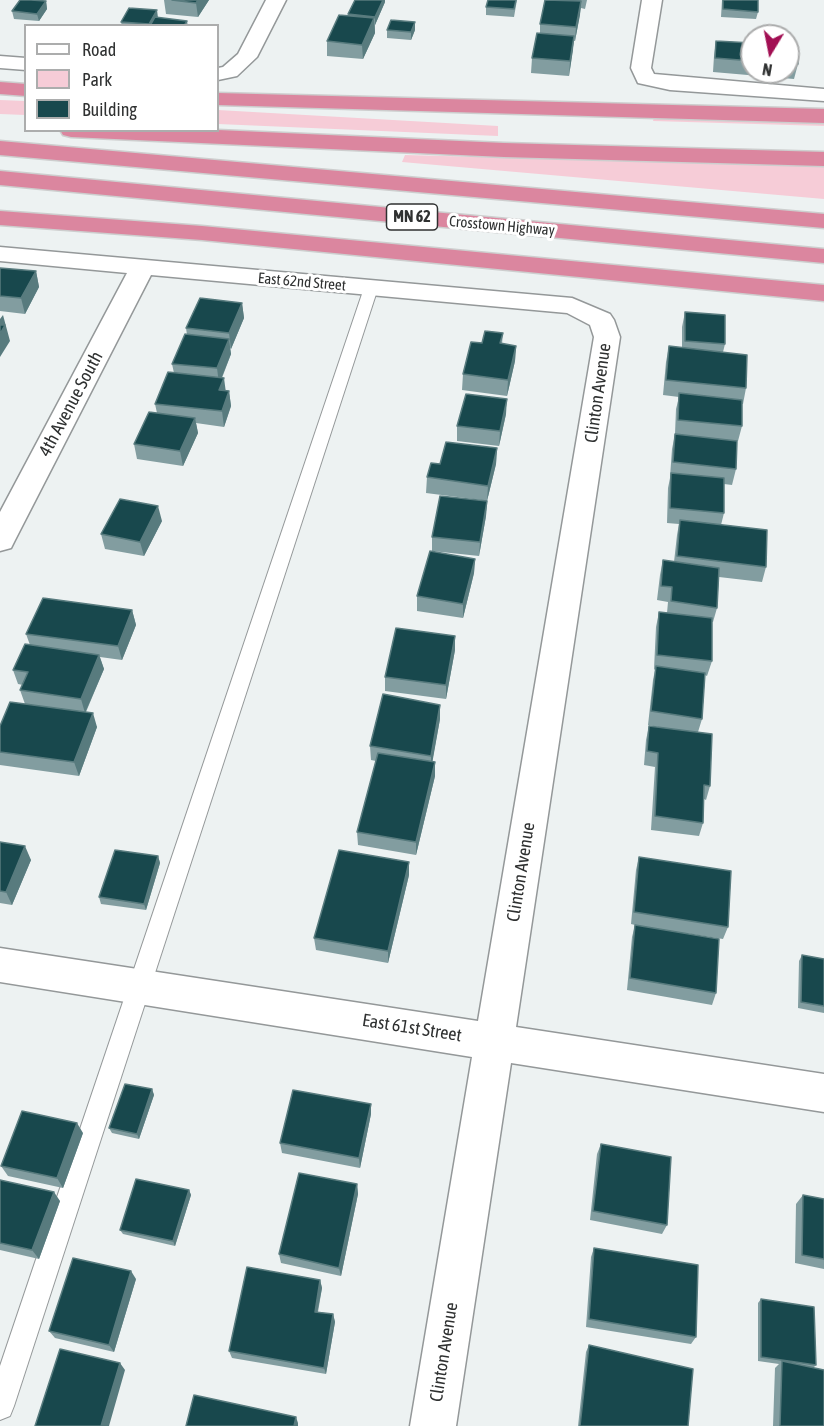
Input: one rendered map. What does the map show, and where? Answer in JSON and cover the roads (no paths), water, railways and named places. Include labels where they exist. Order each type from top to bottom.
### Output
[{"type":"highway","points":[[0,88],[24,90]]},
{"type":"highway","points":[[219,99],[327,100],[824,116]]},
{"type":"highway","points":[[269,101],[324,108],[824,137]]},
{"type":"highway","points":[[113,132],[515,151],[824,159]]},
{"type":"highway","name":"Crosstown Highway","points":[[3,134],[824,221]]},
{"type":"highway","name":"Crosstown Highway","points":[[0,178],[824,256]]},
{"type":"highway","points":[[0,218],[202,233],[824,294]]},
{"type":"street","points":[[224,73],[247,57],[276,0]]},
{"type":"street","points":[[652,0],[641,68],[645,79],[670,84],[824,96]]},
{"type":"street","points":[[0,62],[24,64]]},
{"type":"street","name":"East 62nd Street","points":[[0,254],[572,306],[601,320]]},
{"type":"street","name":"4th Avenue South","points":[[0,540],[142,268]]},
{"type":"street","name":"Clinton Avenue","points":[[433,1426],[607,337],[601,320]]},
{"type":"street","name":"East 61st Street","points":[[0,965],[824,1093]]},
{"type":"lane","points":[[0,1406],[371,288]]}]
